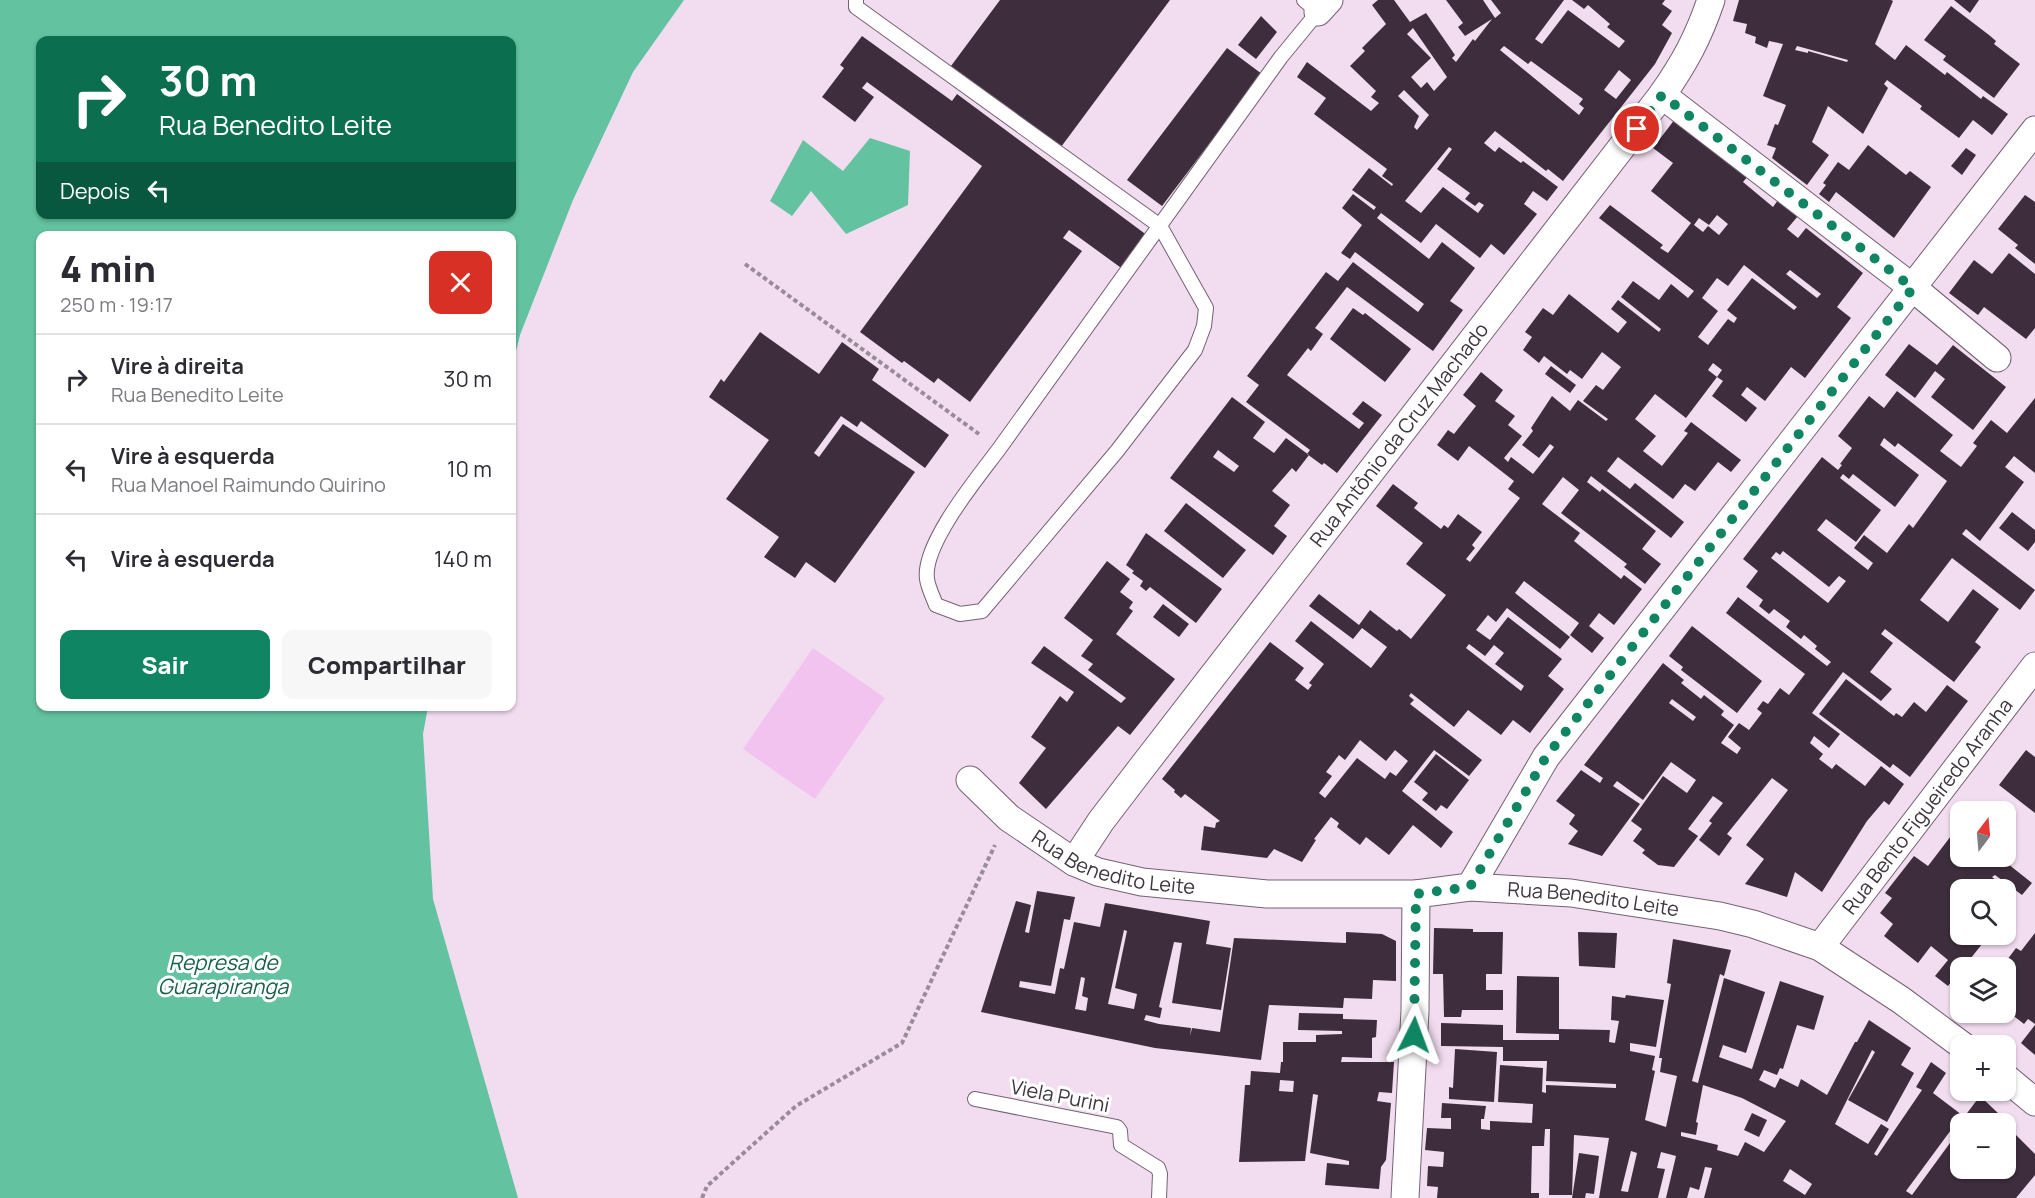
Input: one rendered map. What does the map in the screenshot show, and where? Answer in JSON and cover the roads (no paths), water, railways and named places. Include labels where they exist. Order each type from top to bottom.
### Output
[{"type":"street","name":"Rua Antônio da Cruz Machado","points":[[1074,862],[1101,821],[1140,770],[1662,95],[1687,60],[1712,0]]},
{"type":"street","points":[[1662,95],[1913,288],[1998,358]]},
{"type":"street","points":[[1470,887],[1546,757],[2035,130]]},
{"type":"street","name":"Rua Bento Figueiredo Aranha","points":[[1820,947],[2035,666]]},
{"type":"street","name":"Rua Benedito Leite","points":[[970,780],[1009,818],[1074,862],[1098,872],[1142,882],[1267,894],[1416,894],[1470,887],[1571,893],[1720,916],[1753,924],[1820,947],[1901,1000],[1950,1036]]},
{"type":"street","points":[[1405,1198],[1415,1011],[1416,894]]},
{"type":"street","points":[[2016,1086],[2035,1102]]},
{"type":"lane","points":[[856,0],[856,7],[1160,226],[1206,308],[1204,327],[1196,350],[1116,451],[982,610],[960,614],[936,605],[927,578],[930,555],[948,519],[1160,226],[1317,4]]},
{"type":"lane","name":"Viela Purini","points":[[975,1099],[1117,1127],[1120,1131],[1121,1145],[1158,1168],[1159,1198]]},
{"type":"water","name":"Represa de Guarapiranga","points":[[0,0],[684,0],[633,72],[573,200],[520,335],[516,351],[516,231],[36,231],[36,711],[427,711],[423,734],[433,899],[518,1198],[0,1198]]},
{"type":"water","points":[[870,138],[910,151],[908,205],[846,234],[811,191],[792,216],[770,201],[803,140],[843,171]]}]
